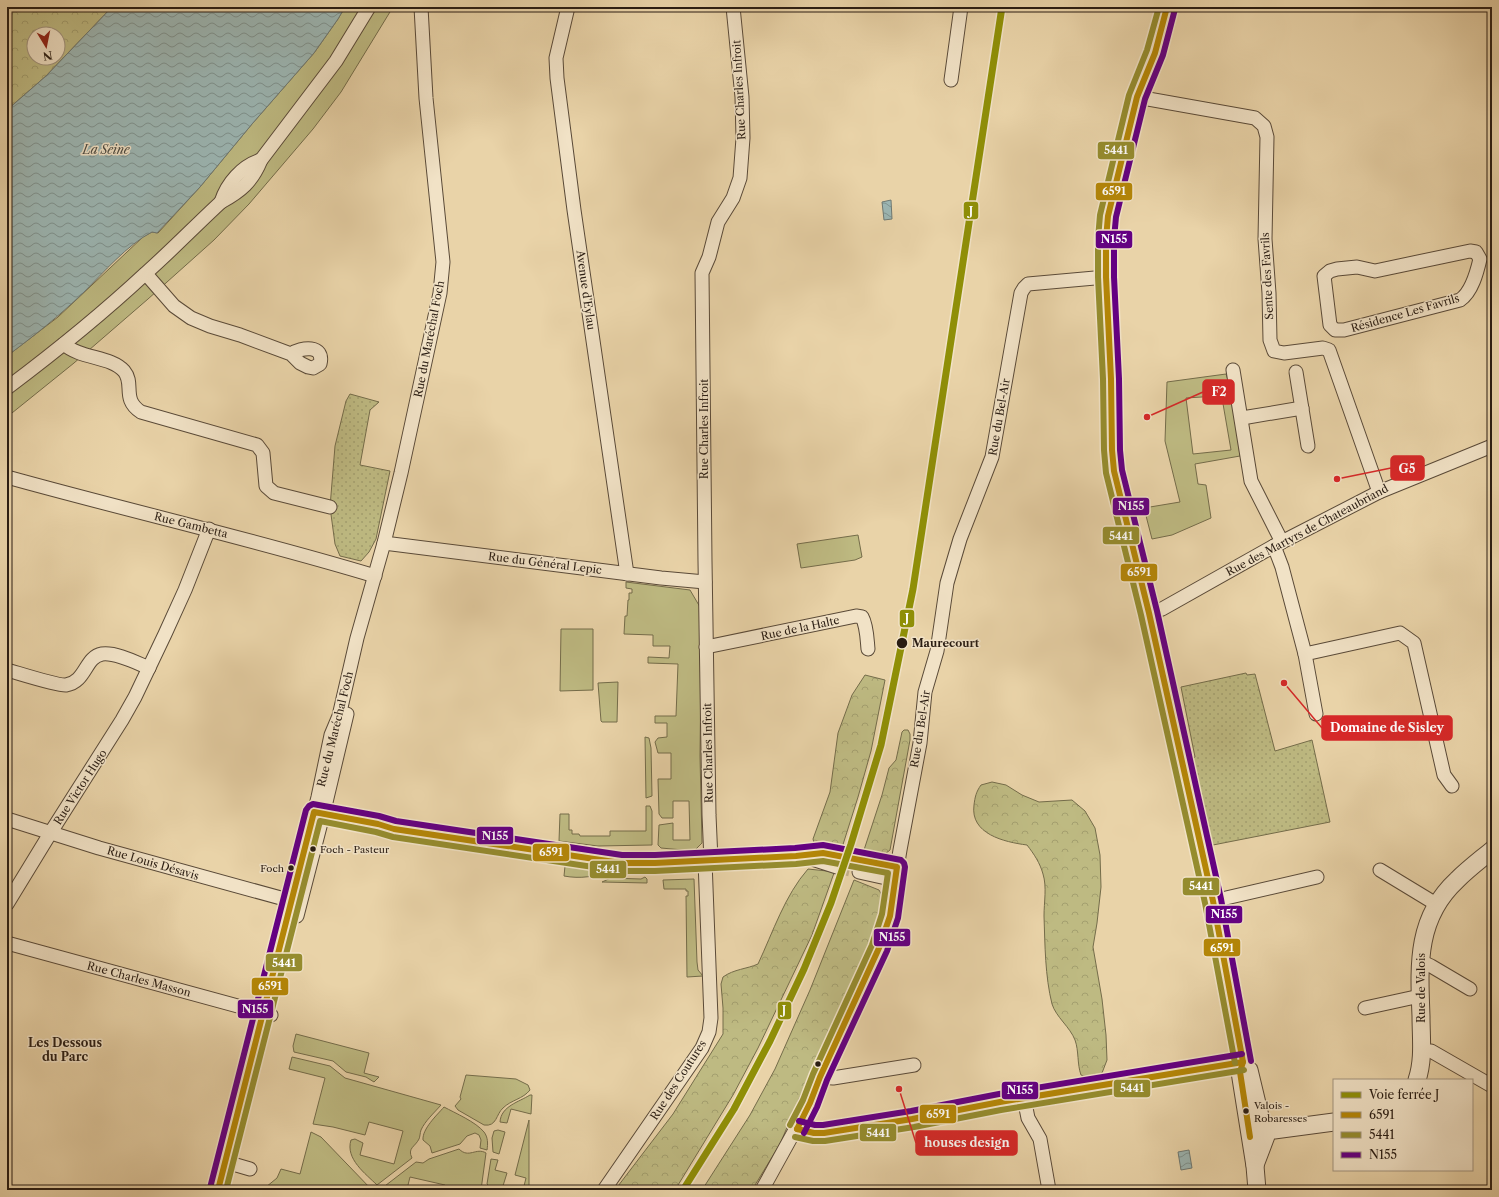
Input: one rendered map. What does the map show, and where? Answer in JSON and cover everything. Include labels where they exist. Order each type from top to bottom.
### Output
[{"type":"street","points":[[7,388],[64,344],[146,274],[221,202],[245,185],[255,174],[261,160],[336,61],[369,7]]},
{"type":"street","name":"Rue du Maréchal Foch","points":[[226,1190],[230,1163],[319,814],[331,735],[339,716],[357,638],[375,576],[401,473],[440,293],[443,262],[426,98],[421,7]]},
{"type":"street","name":"Avenue d'Eylau","points":[[568,7],[556,58],[557,78],[573,202],[627,574]]},
{"type":"street","name":"Rue Charles Infroit","points":[[708,860],[709,815],[702,273],[709,257],[718,222],[733,198],[740,178],[743,138],[742,97],[733,7]]},
{"type":"street","points":[[951,80],[961,7]]},
{"type":"street","points":[[1167,7],[1155,53],[1137,97],[1108,216],[1106,239],[1106,278],[1111,379],[1112,450],[1114,471],[1148,613],[1213,901],[1243,1062],[1240,1072],[1261,1132],[1255,1166],[1257,1190]]},
{"type":"street","name":"Sente des Favrils","points":[[1137,97],[1255,118],[1264,126],[1267,137],[1265,239],[1269,294],[1270,340],[1274,350],[1284,353],[1323,348],[1329,350],[1379,492]]},
{"type":"street","name":"Résidence Les Favrils","points":[[1470,251],[1476,252],[1486,258],[1470,288],[1460,300],[1344,330],[1335,330],[1330,325],[1324,276],[1330,271],[1350,267],[1375,271],[1470,251]]},
{"type":"street","points":[[146,274],[174,306],[191,318],[291,354]]},
{"type":"street","name":"Rue du Bel-Air","points":[[762,1190],[810,1103],[820,1077],[883,937],[890,916],[900,850],[920,742],[925,692],[937,651],[947,583],[960,539],[992,457],[1021,293],[1028,284],[1106,278]]},
{"type":"street","points":[[64,344],[75,352],[112,363],[124,371],[132,404],[141,412],[257,445],[263,453],[266,486],[270,490],[274,493],[330,507]]},
{"type":"street","points":[[1233,370],[1242,418],[1251,481],[1278,544],[1282,567],[1305,654],[1316,714]]},
{"type":"street","points":[[1296,372],[1308,446]]},
{"type":"street","points":[[1242,418],[1302,408]]},
{"type":"street","name":"Rue des Martyrs de Chateaubriand","points":[[1148,613],[1162,608],[1278,544],[1379,492],[1492,446]]},
{"type":"street","name":"Rue Gambetta","points":[[7,477],[86,499],[209,529],[338,564],[375,576]]},
{"type":"street","name":"Rue Victor Hugo","points":[[7,904],[122,720],[149,668],[185,590],[209,529]]},
{"type":"street","name":"Rue du Général Lepic","points":[[384,542],[627,574],[705,582]]},
{"type":"street","name":"Rue de la Halte","points":[[706,647],[856,616],[862,617],[866,629],[868,649]]},
{"type":"street","points":[[1305,654],[1400,634],[1414,643],[1444,775],[1452,786]]},
{"type":"street","points":[[7,670],[66,685],[79,680],[92,660],[102,654],[134,661],[149,668]]},
{"type":"street","points":[[319,814],[378,824],[394,829],[610,862],[632,864],[796,856],[839,861]]},
{"type":"street","name":"Rue Louis Désavis","points":[[7,819],[92,846],[296,902]]},
{"type":"street","name":"Rue de Valois","points":[[1417,1079],[1421,1062],[1420,961],[1423,937],[1436,904],[1456,880],[1492,850]]},
{"type":"street","name":"Rue des Coutures","points":[[604,1190],[702,1048],[709,1032],[711,1018],[708,860]]},
{"type":"street","points":[[861,866],[896,874]]},
{"type":"street","points":[[1380,870],[1436,904]]},
{"type":"street","points":[[1213,901],[1317,877]]},
{"type":"street","name":"Rue Charles Masson","points":[[7,944],[268,1014]]},
{"type":"street","points":[[1420,961],[1470,989]]},
{"type":"street","points":[[1365,1008],[1420,996]]},
{"type":"street","points":[[1421,1051],[1431,1051],[1492,1086]]},
{"type":"street","points":[[797,1129],[814,1133],[824,1133],[1243,1062]]},
{"type":"street","points":[[820,1077],[834,1078],[914,1065]]},
{"type":"street","points":[[1024,1098],[1028,1118],[1040,1139],[1049,1190]]},
{"type":"street","points":[[1261,1132],[1333,1122]]},
{"type":"street","points":[[230,1163],[250,1169]]},
{"type":"street","name":"Rue du Maréchal Foch","points":[[218,1190],[230,1163]]},
{"type":"green space","points":[[7,7],[112,7],[66,55],[66,26],[26,26],[26,66],[56,66],[7,110]]},
{"type":"green space","points":[[345,7],[393,7],[341,92],[313,129],[249,204],[214,240],[74,363],[7,417],[7,356],[58,317],[144,236],[152,232],[158,233],[200,187],[252,124],[314,53]]},
{"type":"green space","points":[[1226,374],[1233,395],[1186,398],[1193,454],[1231,450],[1222,398],[1233,398],[1240,456],[1195,464],[1198,484],[1206,485],[1211,518],[1172,535],[1152,539],[1144,508],[1180,502],[1165,441],[1167,382]]},
{"type":"green space","points":[[350,394],[379,402],[370,410],[360,465],[390,471],[376,539],[369,552],[361,561],[340,556],[335,544],[330,507],[335,446],[346,401]]},
{"type":"green space","points":[[858,535],[862,557],[855,560],[801,568],[797,544]]},
{"type":"green space","points":[[626,582],[690,590],[700,607],[700,756],[702,843],[694,851],[661,848],[658,845],[659,825],[673,823],[673,840],[690,840],[689,801],[673,801],[673,818],[662,818],[659,814],[658,779],[671,779],[671,753],[658,753],[655,742],[658,738],[667,737],[667,723],[655,723],[655,716],[676,716],[678,664],[648,663],[648,657],[669,658],[670,646],[653,646],[653,635],[624,634],[629,593],[632,593],[632,589],[626,588]]},
{"type":"green space","points":[[561,629],[593,629],[593,690],[560,691]]},
{"type":"green space","points":[[1246,673],[1247,675],[1255,674],[1275,751],[1312,740],[1330,822],[1213,845],[1205,836],[1191,763],[1192,759],[1195,757],[1181,687]]},
{"type":"green space","points":[[865,675],[885,680],[871,751],[858,797],[834,873],[812,935],[758,1048],[733,1095],[675,1190],[615,1190],[673,1114],[723,1034],[721,984],[723,977],[732,972],[758,964],[780,914],[800,879],[808,869],[827,871],[835,846],[820,848],[815,847],[813,839],[830,792],[838,733],[852,695]]},
{"type":"green space","points":[[618,682],[617,722],[602,722],[598,683]]},
{"type":"green space","points":[[904,730],[908,730],[910,740],[890,850],[880,858],[870,856],[863,853],[882,795],[889,768],[896,760],[902,732]]},
{"type":"green space","points":[[645,737],[649,738],[651,748],[652,796],[646,798]]},
{"type":"green space","points":[[992,782],[1006,785],[1022,795],[1039,802],[1072,800],[1085,811],[1095,828],[1100,855],[1101,887],[1093,947],[1102,999],[1107,1060],[1102,1073],[1094,1076],[1081,1075],[1073,1035],[1052,1004],[1046,960],[1044,916],[1045,884],[1038,862],[1027,845],[1008,842],[990,835],[977,823],[974,815],[974,802],[978,790],[981,785]]},
{"type":"green space","points":[[646,806],[650,806],[652,811],[652,845],[598,846],[559,841],[560,814],[569,814],[569,830],[572,830],[572,834],[579,834],[580,836],[610,836],[610,831],[646,831]]},
{"type":"green space","points":[[566,863],[610,870],[588,877],[564,876]]},
{"type":"green space","points":[[645,877],[647,879],[647,883],[602,882],[611,878],[641,879]]},
{"type":"green space","points":[[694,879],[697,962],[698,970],[703,976],[687,977],[686,896],[688,896],[688,891],[686,891],[686,889],[664,889],[663,880]]},
{"type":"green space","points":[[854,880],[879,890],[884,899],[880,918],[841,1012],[799,1099],[780,1144],[752,1190],[702,1190],[750,1115],[775,1069],[810,990]]},
{"type":"green space","points":[[296,1034],[369,1053],[364,1073],[379,1077],[374,1082],[366,1077],[346,1072],[333,1061],[294,1052],[293,1046]]},
{"type":"green space","points":[[292,1057],[330,1066],[345,1078],[441,1105],[427,1120],[421,1130],[419,1139],[410,1152],[412,1158],[377,1185],[362,1171],[354,1160],[351,1154],[351,1140],[355,1139],[363,1143],[360,1155],[394,1164],[403,1131],[369,1122],[365,1135],[333,1127],[313,1124],[325,1078],[289,1069]]},
{"type":"green space","points":[[466,1075],[516,1079],[528,1085],[530,1090],[503,1108],[494,1122],[484,1125],[458,1110],[455,1106],[461,1099],[460,1097]]},
{"type":"green space","points":[[532,1095],[531,1114],[511,1109],[507,1123],[500,1122],[501,1117],[507,1108]]},
{"type":"green space","points":[[444,1107],[465,1118],[484,1132],[488,1143],[487,1150],[480,1148],[481,1140],[479,1135],[475,1133],[467,1136],[460,1144],[432,1153],[430,1146],[423,1140],[423,1136],[430,1122]]},
{"type":"green space","points":[[529,1120],[529,1190],[523,1190],[526,1178],[515,1175]]},
{"type":"green space","points":[[498,1130],[505,1132],[499,1154],[493,1152],[492,1138],[494,1131]]},
{"type":"green space","points":[[311,1132],[321,1137],[372,1190],[255,1190],[266,1187],[277,1178],[281,1169],[300,1174]]},
{"type":"green space","points":[[459,1149],[466,1153],[479,1151],[486,1153],[481,1190],[444,1190],[445,1185],[410,1177],[407,1189],[381,1189],[416,1162],[423,1163],[429,1159]]},
{"type":"green space","points":[[491,1159],[498,1160],[495,1170],[507,1173],[502,1189],[490,1187],[487,1184]]},
{"type":"water","name":"La Seine","points":[[112,7],[345,7],[314,53],[252,124],[200,187],[157,233],[152,232],[134,244],[65,310],[7,356],[7,110],[56,66],[66,66],[66,55]]},
{"type":"water","points":[[891,200],[892,219],[884,220],[882,202]]},
{"type":"water","points":[[1189,1150],[1192,1168],[1181,1170],[1178,1152]]},
{"type":"tunnel","points":[[841,856],[862,861]]},
{"type":"tunnel","points":[[837,867],[859,872]]},
{"type":"rail line","name":"J","points":[[683,1190],[734,1109],[770,1041],[804,969],[831,903],[851,844],[881,745],[913,589],[1002,7]]},
{"type":"transit line","name":"5441","points":[[1159,7],[1147,50],[1129,95],[1100,215],[1098,239],[1098,277],[1103,379],[1104,450],[1106,473],[1141,615],[1205,903],[1235,1063]]},
{"type":"transit line","name":"6591","points":[[1167,7],[1155,53],[1137,97],[1108,216],[1106,239],[1106,277],[1111,379],[1112,450],[1114,471],[1149,613],[1213,901],[1243,1062],[1240,1072],[1250,1137]]},
{"type":"transit line","name":"N155","points":[[1175,9],[1163,55],[1145,99],[1116,217],[1114,239],[1114,277],[1119,379],[1120,450],[1122,470],[1157,611],[1221,899],[1251,1061]]},
{"type":"transit line","name":"N155","points":[[210,1188],[306,810],[313,804],[379,816],[396,821],[622,855],[655,855],[795,848],[823,845],[901,860],[905,867],[898,918],[887,951],[804,1133]]},
{"type":"transit line","name":"6591","points":[[218,1190],[314,812],[378,824],[394,829],[621,863],[655,863],[796,856],[823,853],[897,867],[890,916],[879,948],[797,1129]]},
{"type":"transit line","name":"5441","points":[[226,1190],[320,821],[376,832],[393,837],[620,871],[655,871],[796,864],[823,861],[888,873],[882,914],[872,945],[813,1074],[803,1100],[790,1125]]},
{"type":"transit line","name":"N155","points":[[799,1121],[815,1125],[823,1125],[1242,1054]]},
{"type":"transit line","name":"6591","points":[[797,1129],[814,1133],[824,1133],[1243,1062]]},
{"type":"transit line","name":"5441","points":[[795,1137],[813,1141],[825,1141],[1244,1070]]},
{"type":"place","name":"F2","points":[[1147,417]]},
{"type":"place","name":"G5","points":[[1337,479]]},
{"type":"place","name":"Maurecourt","points":[[902,643]]},
{"type":"place","name":"Domaine de Sisley","points":[[1284,683]]},
{"type":"place","name":"Foch - Pasteur","points":[[313,849]]},
{"type":"place","name":"Foch","points":[[291,868]]},
{"type":"place","name":"houses design","points":[[899,1089]]},
{"type":"place","name":"Valois - Robaresses","points":[[1246,1111]]},
{"type":"district","name":"Les Dessous du Parc","points":[[65,1049]]}]
